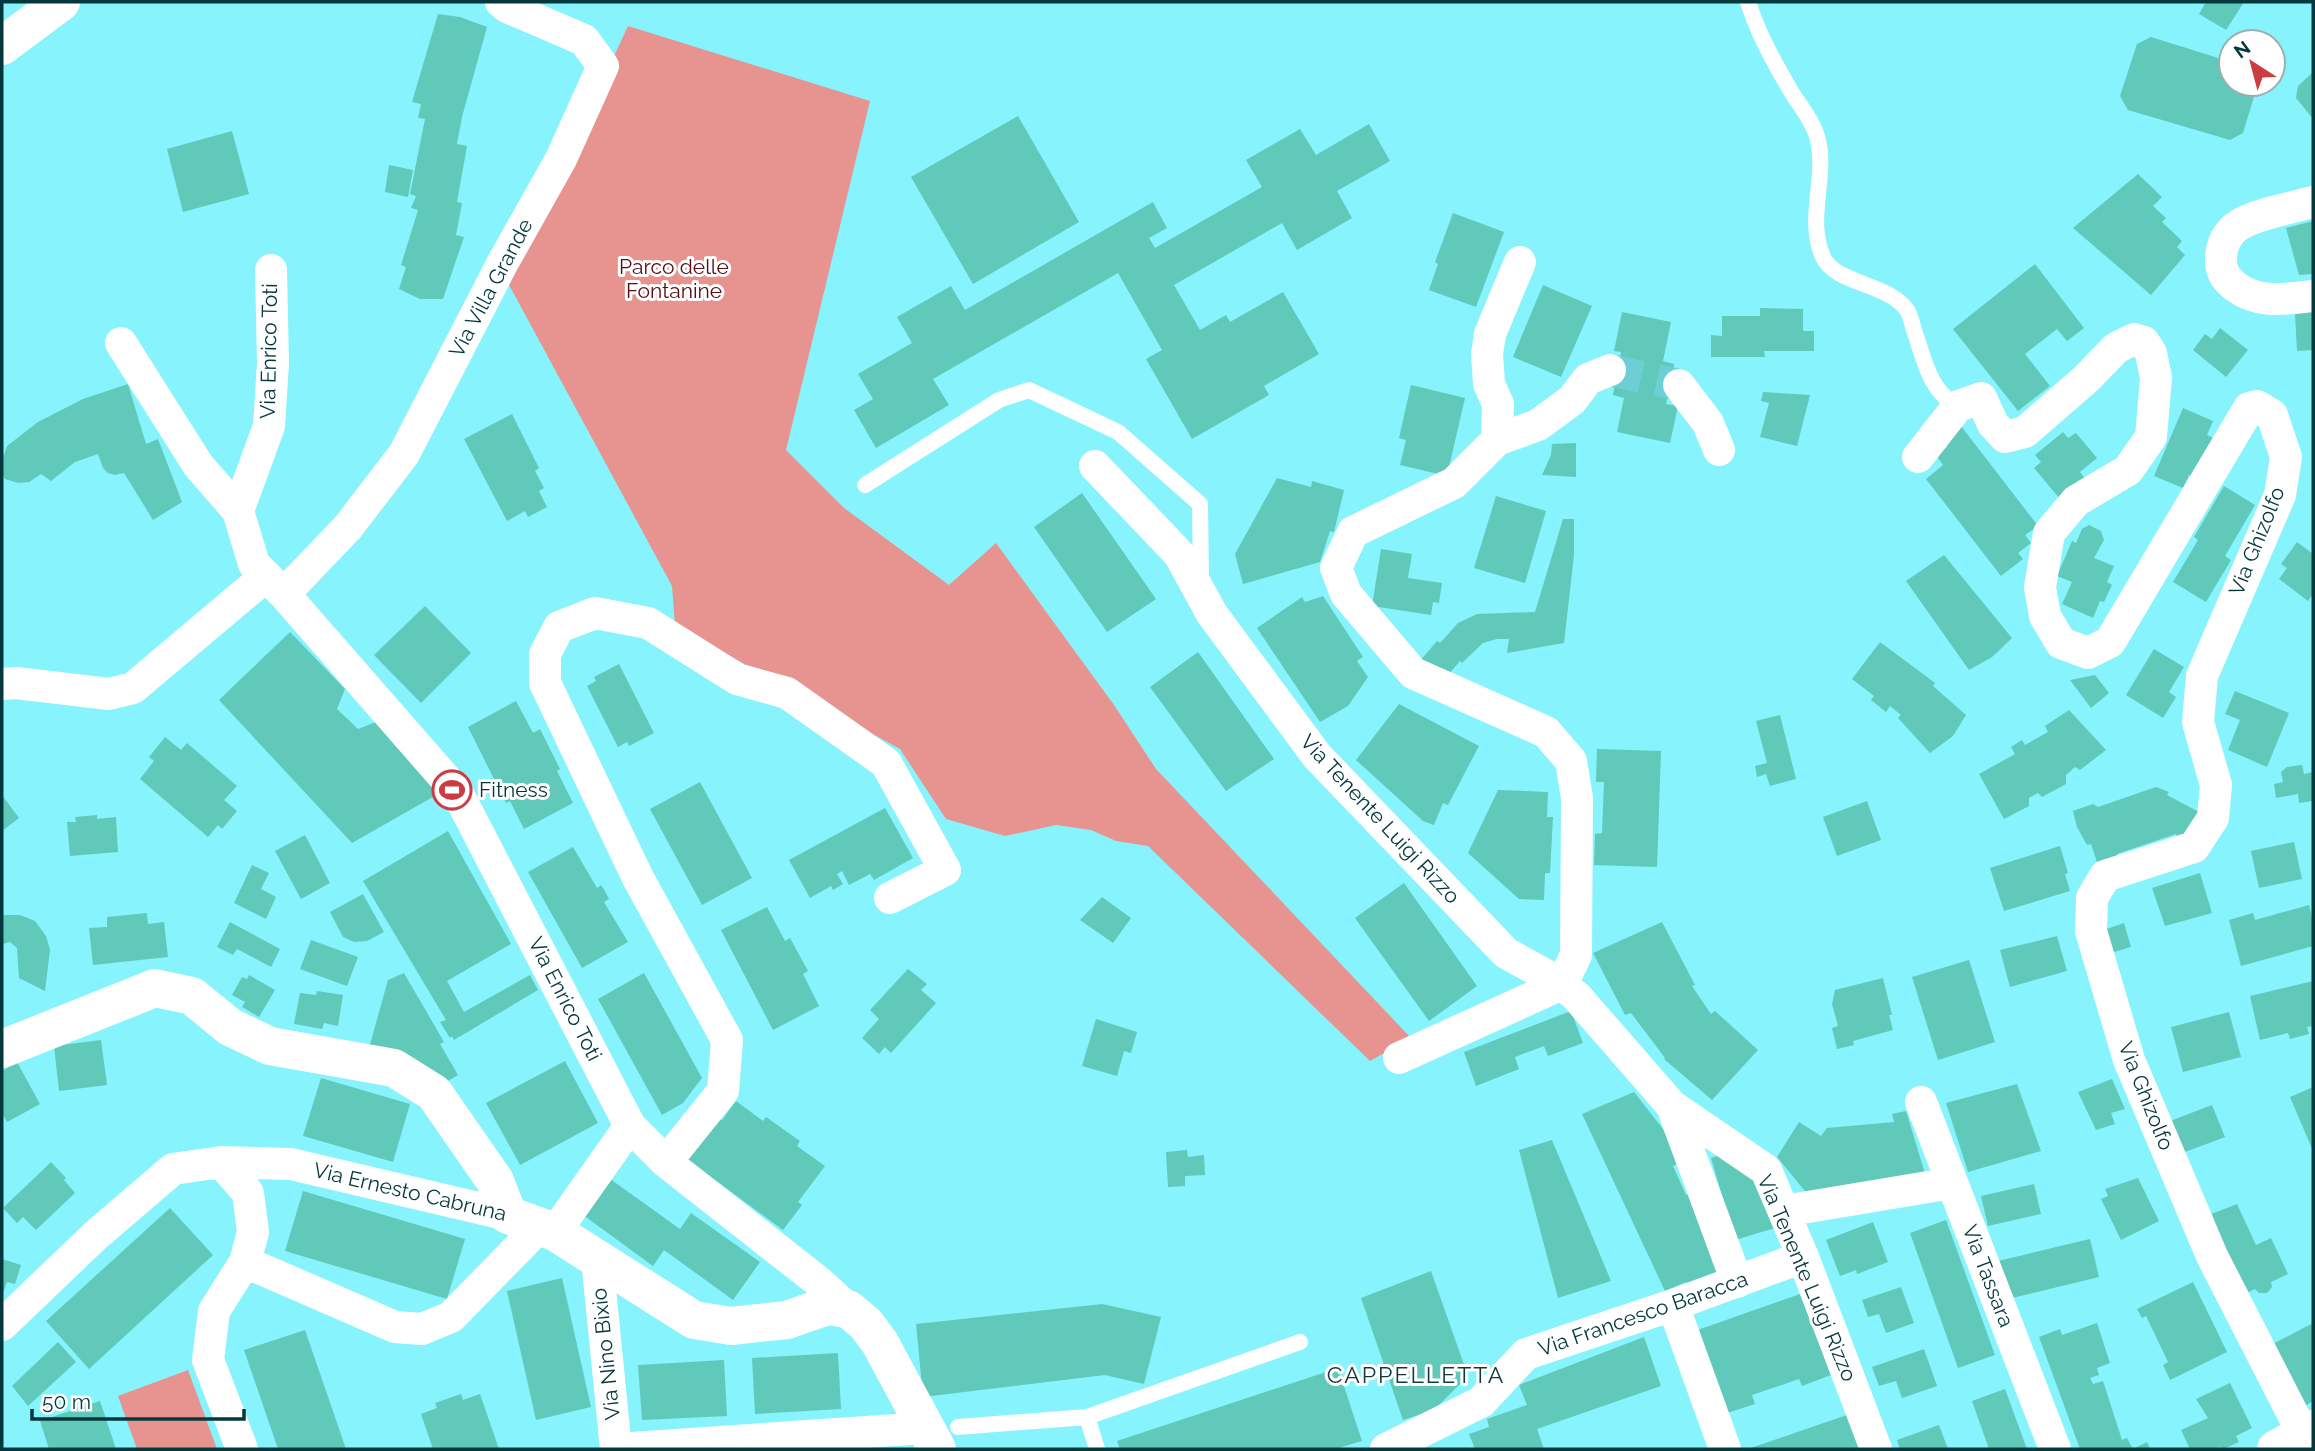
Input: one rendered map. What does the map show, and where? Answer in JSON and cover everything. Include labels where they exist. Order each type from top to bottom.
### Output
[{"type":"main road","points":[[2,46],[61,2]]},
{"type":"main road","points":[[2,1049],[155,988],[192,996],[230,1027],[270,1046],[394,1068],[434,1093],[495,1181],[535,1224]]},
{"type":"main road","name":"Via Ernesto Cabruna","points":[[535,1224],[694,1320],[731,1326],[787,1320],[827,1306],[848,1309]]},
{"type":"main road","name":"Via Enrico Toti","points":[[848,1309],[866,1324],[880,1343],[940,1435]]},
{"type":"street","name":"Via Villa Grande","points":[[275,585],[348,527],[404,454],[502,264],[561,159],[603,66],[584,40],[501,2]]},
{"type":"street","points":[[2313,202],[2245,221],[2226,239],[2221,252],[2221,265],[2225,278],[2247,295],[2271,300],[2313,296]]},
{"type":"street","points":[[1497,440],[1498,404],[1489,384],[1488,344],[1520,262]]},
{"type":"street","name":"Via Enrico Toti","points":[[238,511],[269,426],[273,363],[271,270]]},
{"type":"street","name":"Via Ghizolfo","points":[[1958,406],[1981,398],[1993,424],[2004,437],[2025,432],[2086,379],[2116,348],[2134,339],[2144,342],[2151,353],[2156,378],[2151,437],[2129,470],[2076,501],[2049,533],[2040,587],[2045,616],[2060,643],[2088,653],[2110,642],[2249,408],[2257,406],[2272,415],[2281,439],[2286,457],[2280,495],[2202,676],[2198,722],[2216,785],[2213,818],[2194,847],[2105,876],[2092,898],[2091,931],[2129,1060],[2139,1085],[2212,1256],[2297,1438]]},
{"type":"street","name":"Via Enrico Toti","points":[[121,343],[198,465],[238,511],[254,564],[457,792],[631,1126],[666,1162],[819,1282],[848,1309]]},
{"type":"street","points":[[1399,1058],[1562,984],[1576,955],[1577,798],[1571,761],[1546,732],[1413,673],[1346,594],[1336,568],[1353,533],[1454,483],[1497,440],[1538,425],[1572,400],[1588,379],[1610,370]]},
{"type":"street","points":[[1679,385],[1708,423],[1719,450]]},
{"type":"street","points":[[1918,457],[1958,406]]},
{"type":"street","name":"Via Tenente Luigi Rizzo","points":[[1095,466],[1179,554],[1212,614],[1317,756],[1506,953],[1562,984],[1577,997],[1672,1106],[1766,1170],[1803,1257],[1876,1449]]},
{"type":"street","points":[[2,684],[16,682],[109,694],[133,688],[275,585]]},
{"type":"street","points":[[666,1162],[723,1091],[727,1040],[638,878],[545,683],[545,654],[559,628],[595,613],[648,624],[737,679],[787,693],[886,763],[945,870],[890,898]]},
{"type":"street","name":"Via Tassara","points":[[1921,1102],[2055,1449]]},
{"type":"street","name":"Via Tenente Luigi Rizzo","points":[[1672,1106],[1737,1282]]},
{"type":"street","points":[[245,1262],[395,1328],[422,1329],[451,1317],[535,1224],[631,1126]]},
{"type":"street","points":[[221,1161],[248,1193],[253,1232],[245,1262],[214,1311],[208,1360],[242,1449]]},
{"type":"street","name":"Via Ernesto Cabruna","points":[[2,1325],[95,1236],[173,1169],[221,1161],[291,1164],[535,1224]]},
{"type":"street","points":[[1784,1211],[1952,1183]]},
{"type":"street","name":"Via Francesco Baracca","points":[[1386,1449],[1481,1402],[1526,1354],[1673,1305],[1803,1257]]},
{"type":"street","name":"Via Nino Bixio","points":[[597,1259],[616,1449]]},
{"type":"street","points":[[1673,1305],[1725,1449]]},
{"type":"street","points":[[616,1449],[940,1435]]},
{"type":"lane","points":[[1748,2],[1772,58],[1818,140],[1815,215],[1818,242],[1824,260],[1834,270],[1883,291],[1908,312],[1936,388],[1947,400],[1958,406]]},
{"type":"lane","points":[[865,485],[999,400],[1029,390],[1118,432],[1200,505],[1201,594]]},
{"type":"lane","points":[[940,1435],[1087,1417],[1300,1342]]},
{"type":"lane","points":[[1087,1417],[1097,1449]]},
{"type":"green space","name":"Parco delle Fontanine","points":[[628,26],[870,101],[786,450],[844,508],[949,585],[996,543],[1114,705],[1156,769],[1411,1038],[1370,1061],[1148,846],[1116,841],[1091,830],[1056,825],[1005,836],[946,819],[900,749],[675,626],[672,586],[508,283]]},
{"type":"green space","points":[[188,1370],[217,1449],[137,1449],[118,1396]]},
{"type":"building","points":[[2206,2],[2244,2],[2227,28],[2199,14]]},
{"type":"building","points":[[438,14],[460,17],[487,27],[457,144],[467,146],[457,202],[462,203],[456,235],[464,237],[443,299],[420,299],[399,289],[406,267],[401,265],[418,210],[411,208],[416,196],[410,194],[425,119],[418,118],[421,104],[412,102]]},
{"type":"building","points":[[2151,37],[2217,58],[2217,98],[2254,98],[2243,133],[2230,140],[2128,110],[2120,96],[2137,44]]},
{"type":"building","points":[[2313,72],[2313,119],[2296,98],[2298,86]]},
{"type":"building","points":[[1018,116],[1079,222],[973,284],[911,177]]},
{"type":"building","points":[[1369,124],[1390,161],[1337,191],[1352,218],[1297,250],[1282,223],[1174,285],[1200,330],[1226,315],[1230,322],[1283,292],[1319,354],[1264,386],[1269,395],[1192,439],[1146,359],[1162,350],[1118,273],[933,379],[949,405],[876,448],[854,410],[873,399],[858,374],[912,343],[897,317],[951,286],[965,310],[1153,202],[1167,228],[1149,238],[1155,248],[1262,187],[1246,160],[1300,129],[1316,155]]},
{"type":"building","points":[[232,131],[249,194],[183,212],[167,149]]},
{"type":"building","points":[[389,165],[413,170],[408,197],[385,192]]},
{"type":"building","points":[[2138,174],[2162,197],[2153,206],[2166,218],[2162,222],[2182,241],[2177,247],[2185,255],[2151,295],[2073,228]]},
{"type":"building","points":[[1453,213],[1504,232],[1476,307],[1429,290],[1438,264],[1435,262]]},
{"type":"building","points":[[2313,221],[2313,274],[2299,275],[2286,228]]},
{"type":"building","points":[[2035,264],[2084,328],[2067,341],[2057,329],[2025,354],[2050,386],[2018,411],[1953,329]]},
{"type":"building","points":[[1543,285],[1592,306],[1561,377],[1513,357]]},
{"type":"building","points":[[1760,308],[1803,309],[1803,331],[1814,331],[1814,351],[1764,351],[1765,357],[1711,357],[1711,335],[1722,336],[1722,316],[1760,316]]},
{"type":"building","points":[[1622,312],[1671,322],[1663,361],[1674,364],[1666,404],[1678,406],[1670,443],[1617,432],[1624,398],[1613,395],[1621,352],[1614,351]]},
{"type":"building","points":[[2313,312],[2313,350],[2297,351],[2295,313]]},
{"type":"building","points":[[2220,328],[2248,350],[2226,377],[2193,350],[2205,334],[2212,339]]},
{"type":"building","points":[[128,384],[146,444],[158,439],[182,502],[153,520],[124,473],[108,473],[98,454],[75,462],[51,481],[41,474],[29,482],[18,483],[5,479],[2,461],[7,446],[38,422],[83,399]]},
{"type":"building","points":[[1411,385],[1465,398],[1447,476],[1400,465],[1406,440],[1399,438]]},
{"type":"building","points":[[1763,392],[1810,395],[1797,446],[1760,437],[1769,403],[1761,401]]},
{"type":"building","points":[[2183,408],[2213,421],[2207,435],[2213,438],[2195,477],[2189,475],[2183,488],[2154,476]]},
{"type":"building","points":[[512,414],[539,468],[535,471],[544,488],[539,491],[547,507],[528,517],[525,511],[507,521],[464,439]]},
{"type":"building","points":[[1961,426],[2038,526],[2025,535],[2031,543],[2018,553],[2023,559],[2001,576],[1926,479],[1943,465],[1936,455],[1947,447],[1942,441]]},
{"type":"building","points":[[2063,432],[2068,438],[2076,433],[2097,458],[2080,472],[2085,479],[2060,499],[2034,468],[2041,462],[2035,455]]},
{"type":"building","points":[[1576,443],[1576,477],[1542,475],[1551,455],[1552,444]]},
{"type":"building","points":[[1277,478],[1311,487],[1312,481],[1344,490],[1334,532],[1330,531],[1320,562],[1243,584],[1235,554]]},
{"type":"building","points":[[2224,486],[2255,505],[2225,556],[2231,560],[2206,602],[2173,582],[2198,540],[2194,537]]},
{"type":"building","points":[[1082,493],[1156,599],[1107,632],[1034,527]]},
{"type":"building","points":[[1496,496],[1546,511],[1525,583],[1474,568]]},
{"type":"building","points":[[1563,519],[1574,519],[1574,555],[1564,643],[1507,653],[1509,639],[1483,643],[1462,663],[1460,661],[1443,681],[1419,662],[1437,641],[1440,643],[1458,623],[1477,614],[1535,612]]},
{"type":"building","points":[[2089,525],[2101,531],[2104,540],[2094,558],[2114,566],[2107,582],[2112,585],[2104,602],[2100,601],[2093,618],[2062,604],[2072,582],[2057,576],[2072,541],[2076,543],[2082,529]]},
{"type":"building","points":[[2297,542],[2313,554],[2313,594],[2308,601],[2279,579],[2287,568],[2281,564]]},
{"type":"building","points":[[1381,549],[1412,554],[1408,578],[1442,583],[1439,603],[1433,602],[1431,615],[1372,606]]},
{"type":"building","points":[[1944,555],[2012,638],[1992,657],[1969,670],[1906,581]]},
{"type":"building","points":[[1323,596],[1363,657],[1357,661],[1368,677],[1348,706],[1320,722],[1257,628],[1302,597],[1305,602]]},
{"type":"building","points":[[425,606],[471,653],[421,703],[374,655]]},
{"type":"building","points":[[290,632],[345,689],[337,709],[358,729],[376,722],[438,794],[352,843],[219,700]]},
{"type":"building","points":[[1880,642],[1935,683],[1933,686],[1966,715],[1953,736],[1930,753],[1898,718],[1901,715],[1890,706],[1886,712],[1871,700],[1874,696],[1852,679]]},
{"type":"building","points":[[2154,649],[2184,667],[2169,692],[2176,697],[2163,718],[2126,695]]},
{"type":"building","points":[[1198,652],[1274,759],[1226,791],[1150,687]]},
{"type":"building","points":[[619,664],[654,733],[629,746],[627,742],[618,747],[587,686],[596,681],[594,677]]},
{"type":"building","points":[[2095,675],[2109,693],[2091,708],[2070,680]]},
{"type":"building","points":[[2235,691],[2289,713],[2267,767],[2228,750],[2240,720],[2225,714]]},
{"type":"building","points":[[516,701],[533,733],[540,729],[573,803],[524,829],[510,801],[506,803],[468,727]]},
{"type":"building","points":[[1399,704],[1479,746],[1448,805],[1443,803],[1434,825],[1423,821],[1356,760]]},
{"type":"building","points":[[2069,710],[2106,750],[2080,770],[2075,767],[2066,775],[2066,784],[2042,797],[2038,793],[2029,798],[2029,806],[2004,819],[1979,774],[2015,754],[2011,747],[2022,740],[2025,745],[2048,732],[2045,726]]},
{"type":"building","points":[[1780,715],[1796,779],[1770,786],[1766,774],[1757,777],[1755,766],[1767,763],[1756,721]]},
{"type":"building","points":[[165,737],[181,750],[187,743],[237,786],[224,800],[237,811],[222,829],[218,825],[208,837],[140,779],[154,761],[149,757]]},
{"type":"building","points":[[1597,749],[1661,751],[1657,867],[1594,865],[1595,834],[1602,833],[1604,782],[1596,782]]},
{"type":"building","points":[[2302,765],[2304,774],[2313,772],[2313,801],[2299,803],[2298,794],[2276,798],[2274,784],[2283,782],[2281,772],[2287,767]]},
{"type":"building","points":[[700,782],[752,878],[702,905],[650,809]]},
{"type":"building","points":[[2156,787],[2169,792],[2167,795],[2199,812],[2188,839],[2178,842],[2176,834],[2117,854],[2120,861],[2099,868],[2091,844],[2087,845],[2077,827],[2073,811],[2093,804],[2098,807]]},
{"type":"building","points":[[1498,790],[1548,792],[1547,817],[1553,817],[1550,873],[1545,873],[1544,900],[1519,899],[1468,853]]},
{"type":"building","points":[[2,795],[19,818],[2,831]]},
{"type":"building","points":[[1867,801],[1881,840],[1837,856],[1823,817]]},
{"type":"building","points":[[885,808],[913,858],[874,880],[870,874],[849,885],[842,871],[837,874],[843,884],[833,890],[831,886],[810,898],[789,860]]},
{"type":"building","points":[[97,815],[97,819],[116,817],[118,852],[70,856],[67,822],[76,822],[75,817]]},
{"type":"building","points":[[448,831],[511,944],[447,981],[464,1012],[530,975],[538,990],[454,1040],[440,1022],[446,1020],[363,881]]},
{"type":"building","points":[[305,835],[330,883],[301,899],[275,851]]},
{"type":"building","points":[[2294,842],[2302,879],[2259,888],[2251,851]]},
{"type":"building","points":[[2060,846],[2070,891],[2004,911],[1990,868]]},
{"type":"building","points":[[573,847],[597,888],[601,885],[605,891],[609,899],[604,902],[628,942],[582,968],[528,872]]},
{"type":"building","points":[[252,865],[269,873],[261,889],[276,897],[266,919],[234,903]]},
{"type":"building","points":[[2200,873],[2212,913],[2165,926],[2152,888]]},
{"type":"building","points":[[1404,883],[1477,986],[1429,1021],[1355,918]]},
{"type":"building","points":[[363,894],[384,932],[367,941],[354,942],[343,937],[330,912]]},
{"type":"building","points":[[1102,897],[1131,918],[1113,943],[1080,920]]},
{"type":"building","points":[[2309,905],[2313,921],[2313,946],[2241,966],[2229,920],[2253,913],[2255,920]]},
{"type":"building","points":[[767,907],[785,941],[790,938],[808,971],[803,974],[819,1006],[773,1030],[721,930]]},
{"type":"building","points":[[147,913],[148,924],[164,922],[168,957],[93,965],[89,928],[107,927],[107,917]]},
{"type":"building","points":[[2,915],[20,915],[35,921],[46,936],[50,950],[45,991],[19,978],[17,948],[10,942],[2,944]]},
{"type":"building","points":[[230,922],[280,949],[271,967],[237,949],[233,955],[217,947]]},
{"type":"building","points":[[1662,922],[1695,985],[1692,986],[1711,1014],[1715,1011],[1758,1050],[1712,1100],[1664,1059],[1631,1013],[1625,1015],[1593,953]]},
{"type":"building","points":[[2124,923],[2131,947],[2114,952],[2104,930]]},
{"type":"building","points":[[2057,936],[2067,971],[2010,987],[2000,950]]},
{"type":"building","points":[[311,940],[358,957],[347,986],[300,969]]},
{"type":"building","points":[[1969,960],[1995,1042],[1938,1060],[1912,977]]},
{"type":"building","points":[[908,969],[927,984],[921,990],[936,1003],[891,1053],[885,1047],[879,1054],[862,1038],[879,1019],[870,1010]]},
{"type":"building","points":[[404,973],[444,1042],[440,1044],[458,1075],[441,1085],[369,1048],[388,980]]},
{"type":"building","points":[[644,973],[702,1078],[683,1103],[662,1115],[598,999]]},
{"type":"building","points":[[249,975],[275,990],[259,1017],[242,1007],[245,1002],[232,995],[242,977],[247,979]]},
{"type":"building","points":[[1883,978],[1893,1030],[1853,1041],[1854,1045],[1837,1049],[1832,1028],[1838,1026],[1832,1004],[1835,990]]},
{"type":"building","points":[[2313,981],[2313,1026],[2307,1027],[2309,1034],[2290,1039],[2288,1033],[2260,1040],[2250,996]]},
{"type":"building","points":[[317,991],[343,995],[338,1026],[324,1023],[322,1029],[294,1024],[300,993],[316,995]]},
{"type":"building","points":[[1571,1011],[1583,1043],[1548,1056],[1544,1046],[1515,1057],[1519,1069],[1476,1086],[1464,1052]]},
{"type":"building","points":[[2229,1012],[2241,1057],[2183,1072],[2171,1027]]},
{"type":"building","points":[[1096,1019],[1137,1032],[1131,1053],[1124,1051],[1117,1076],[1082,1066]]},
{"type":"building","points":[[101,1040],[107,1085],[59,1091],[54,1046]]},
{"type":"building","points":[[565,1061],[598,1123],[520,1165],[486,1103]]},
{"type":"building","points":[[17,1062],[40,1104],[7,1122],[2,1113],[2,1071]]},
{"type":"building","points":[[321,1078],[410,1104],[393,1162],[303,1136]]},
{"type":"building","points":[[2112,1079],[2125,1109],[2111,1113],[2115,1124],[2096,1130],[2078,1092]]},
{"type":"building","points":[[2017,1084],[2041,1151],[1968,1172],[1946,1103]]},
{"type":"building","points":[[2313,1087],[2313,1151],[2290,1097]]},
{"type":"building","points":[[1634,1092],[1663,1129],[1677,1164],[1673,1166],[1686,1195],[1691,1193],[1726,1269],[1690,1288],[1686,1282],[1665,1291],[1582,1114]]},
{"type":"building","points":[[736,1101],[763,1121],[766,1117],[800,1141],[797,1146],[825,1166],[798,1202],[802,1205],[783,1230],[688,1160],[719,1118],[722,1120]]},
{"type":"building","points":[[2212,1105],[2225,1137],[2177,1155],[2165,1123]]},
{"type":"building","points":[[1906,1111],[1926,1177],[1814,1202],[1777,1157],[1799,1122],[1821,1136],[1827,1128],[1894,1122],[1892,1114]]},
{"type":"building","points":[[1552,1140],[1611,1281],[1558,1298],[1519,1150]]},
{"type":"building","points":[[1187,1150],[1188,1157],[1204,1155],[1205,1175],[1185,1176],[1185,1186],[1168,1187],[1166,1152]]},
{"type":"building","points":[[1729,1152],[1763,1184],[1775,1228],[1735,1240],[1711,1158]]},
{"type":"building","points":[[51,1162],[75,1193],[36,1230],[23,1217],[17,1223],[3,1208]]},
{"type":"building","points":[[606,1176],[680,1229],[691,1213],[760,1262],[733,1300],[664,1250],[653,1266],[579,1212]]},
{"type":"building","points":[[2138,1178],[2159,1221],[2121,1240],[2101,1199],[2108,1196],[2105,1189]]},
{"type":"building","points":[[2034,1184],[2041,1214],[1988,1226],[1981,1196]]},
{"type":"building","points":[[303,1191],[465,1239],[447,1299],[285,1251]]},
{"type":"building","points":[[2237,1204],[2256,1245],[2271,1238],[2288,1274],[2271,1282],[2272,1287],[2267,1293],[2259,1293],[2255,1289],[2240,1296],[2201,1218]]},
{"type":"building","points":[[170,1208],[213,1255],[89,1369],[46,1321]]},
{"type":"building","points":[[1946,1220],[1995,1355],[1958,1368],[1910,1233]]},
{"type":"building","points":[[1873,1222],[1888,1262],[1857,1274],[1856,1270],[1840,1276],[1826,1240]]},
{"type":"building","points":[[2090,1239],[2099,1277],[2008,1299],[1998,1261]]},
{"type":"building","points":[[2,1259],[21,1265],[15,1284],[7,1282],[2,1296]]},
{"type":"building","points":[[1431,1271],[1468,1376],[1434,1410],[1403,1420],[1361,1298]]},
{"type":"building","points":[[562,1278],[591,1407],[536,1420],[507,1291]]},
{"type":"building","points":[[2193,1282],[2227,1352],[2170,1380],[2163,1365],[2168,1362],[2146,1316],[2142,1318],[2137,1309]]},
{"type":"building","points":[[1901,1287],[1914,1323],[1886,1333],[1879,1314],[1868,1317],[1862,1300]]},
{"type":"building","points":[[1803,1293],[1831,1375],[1802,1386],[1799,1379],[1752,1395],[1755,1404],[1721,1415],[1692,1332]]},
{"type":"building","points":[[1102,1304],[1161,1317],[1144,1384],[1105,1375],[923,1397],[916,1324]]},
{"type":"building","points":[[2097,1323],[2110,1363],[2097,1368],[2099,1375],[2090,1378],[2093,1384],[2103,1381],[2122,1440],[2127,1438],[2133,1449],[2080,1449],[2039,1337],[2060,1329],[2062,1335]]},
{"type":"building","points":[[2313,1323],[2313,1401],[2303,1407],[2271,1345]]},
{"type":"building","points":[[305,1330],[346,1449],[278,1449],[244,1350]]},
{"type":"building","points":[[1644,1337],[1661,1386],[1537,1429],[1544,1449],[1475,1449],[1469,1434],[1489,1427],[1487,1419],[1527,1405],[1519,1385]]},
{"type":"building","points":[[58,1342],[76,1362],[28,1406],[12,1386]]},
{"type":"building","points":[[1924,1349],[1937,1386],[1902,1398],[1896,1381],[1879,1386],[1872,1367]]},
{"type":"building","points":[[838,1353],[841,1409],[755,1414],[752,1358]]},
{"type":"building","points":[[724,1360],[727,1416],[642,1420],[638,1365]]},
{"type":"building","points":[[1338,1368],[1362,1441],[1335,1449],[1120,1449],[1117,1441]]},
{"type":"building","points":[[2230,1383],[2252,1428],[2236,1436],[2239,1442],[2223,1449],[2190,1449],[2181,1430],[2208,1418],[2196,1399]]},
{"type":"building","points":[[2005,1389],[2027,1449],[1989,1449],[1972,1401]]},
{"type":"building","points":[[461,1394],[463,1400],[480,1394],[499,1449],[433,1449],[421,1414],[437,1408],[435,1403]]},
{"type":"building","points":[[100,1401],[116,1449],[49,1449],[40,1421]]},
{"type":"building","points":[[1847,1415],[1859,1449],[1748,1449]]},
{"type":"building","points":[[1939,1425],[1948,1449],[1900,1449],[1897,1440]]},
{"type":"building","points":[[2147,1442],[2150,1449],[2133,1449]]},
{"type":"tunnel","points":[[1610,370],[1679,385]]},
{"type":"place","name":"Fitness","points":[[452,790]]},
{"type":"district","name":"CAPPELLETTA","points":[[1416,1375]]}]
